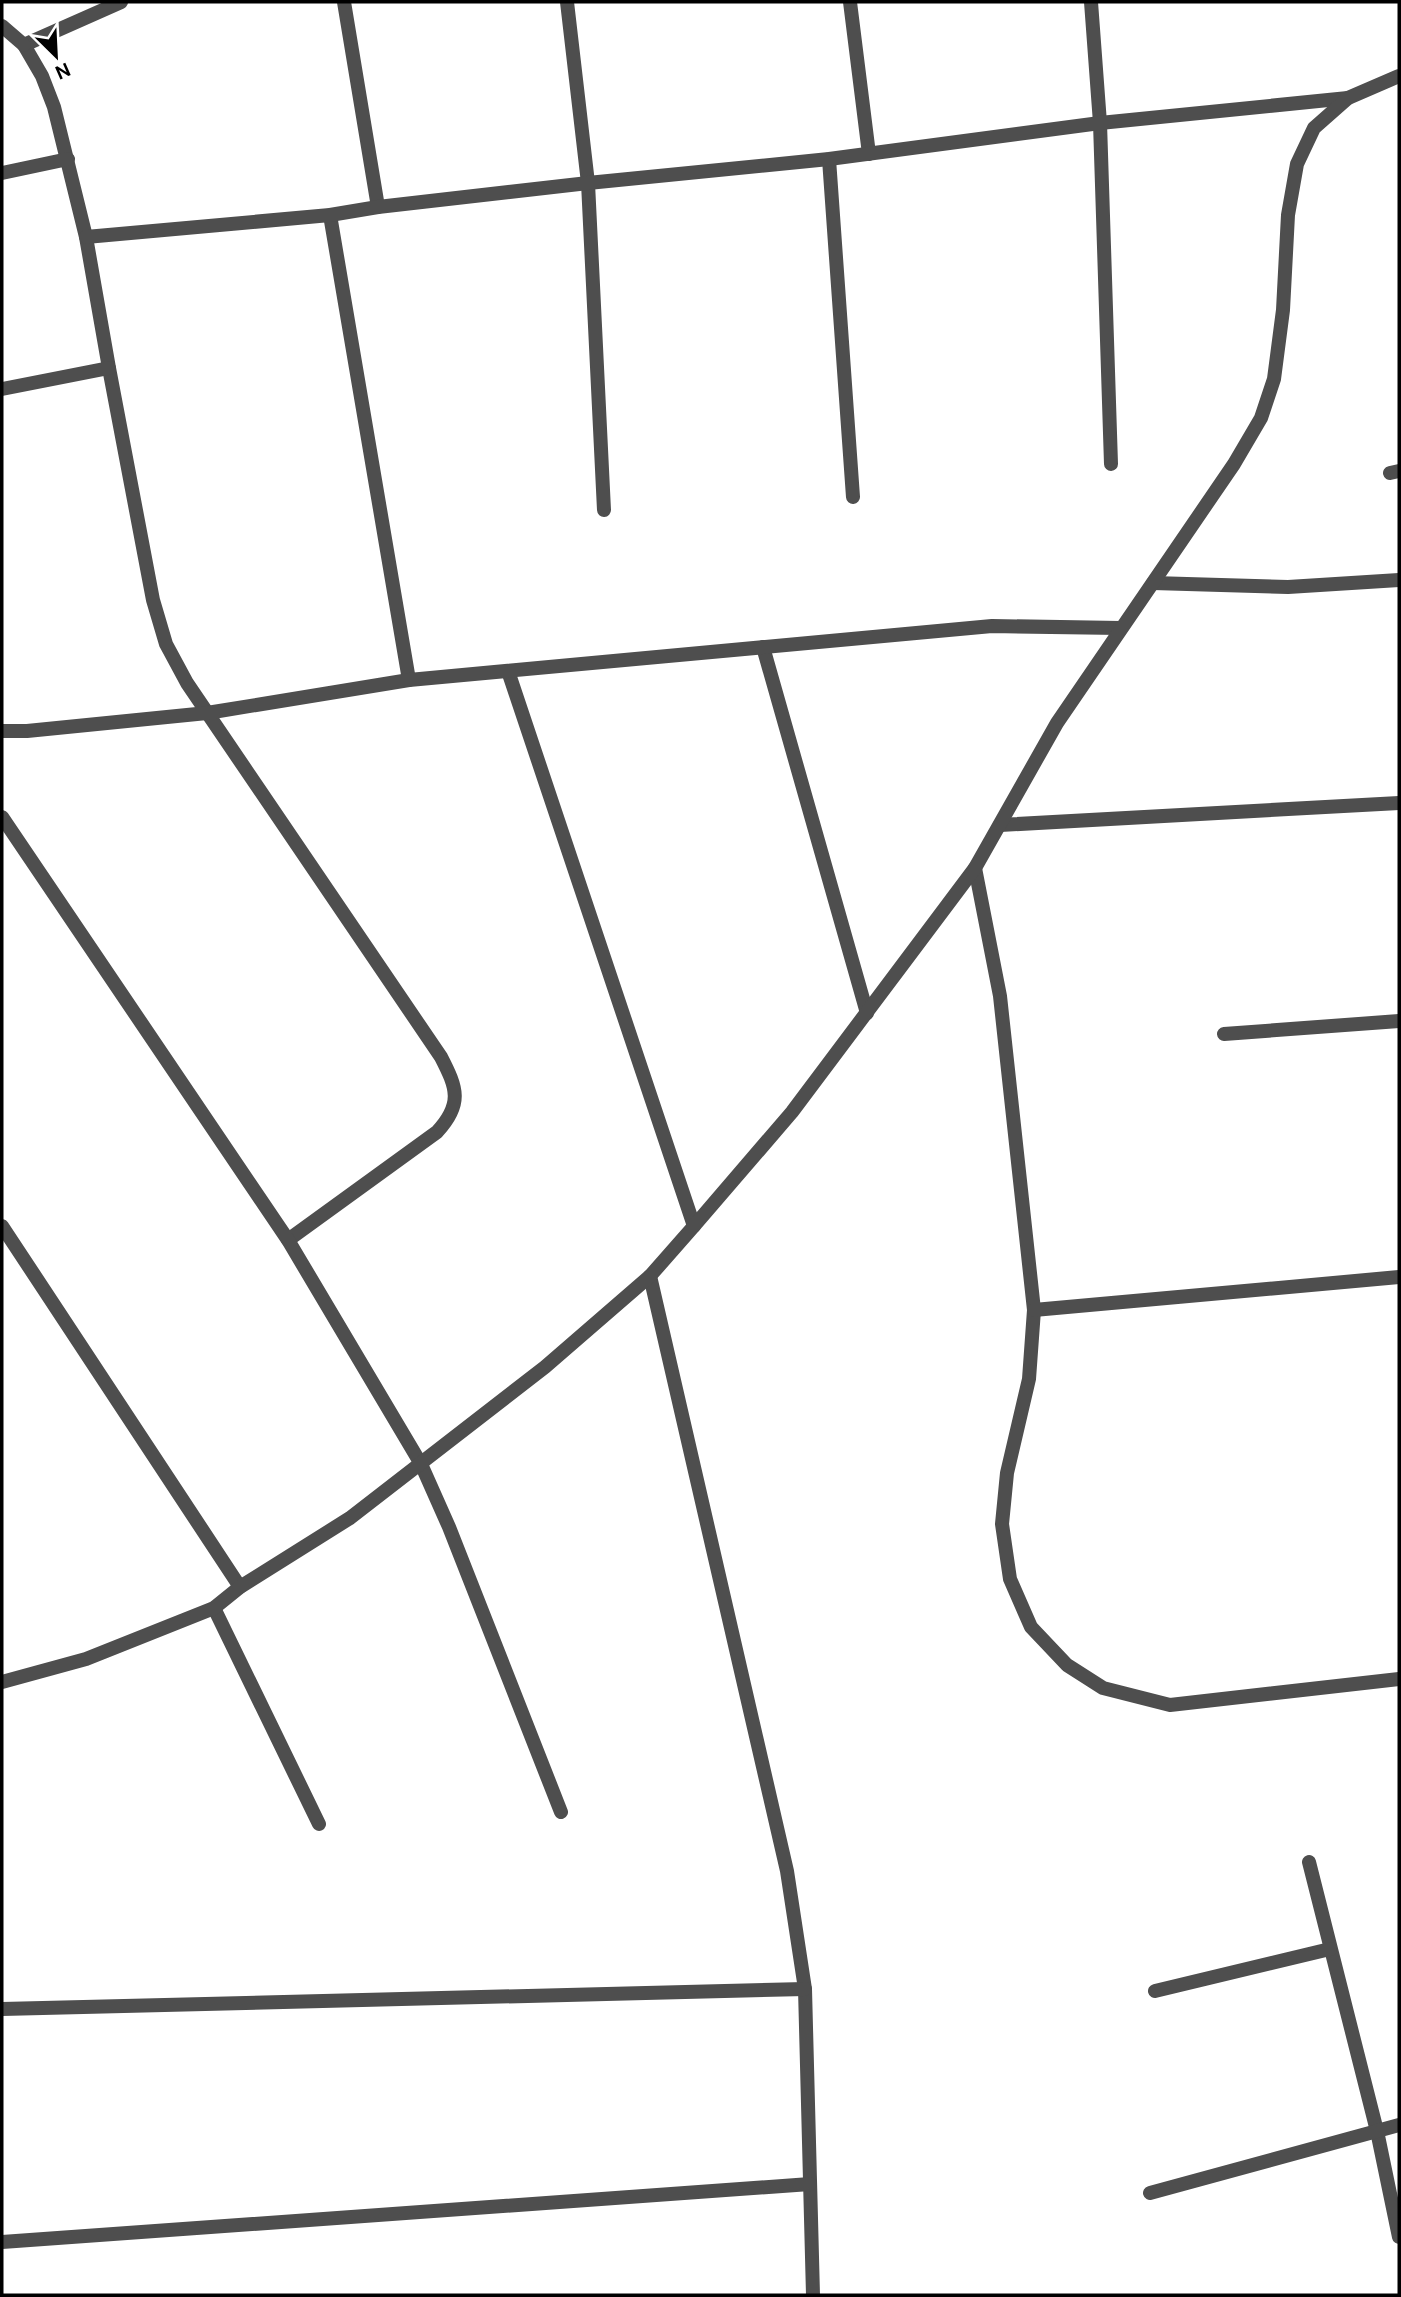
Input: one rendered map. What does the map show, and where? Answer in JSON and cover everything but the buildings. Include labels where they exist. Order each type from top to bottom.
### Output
[{"type":"street","points":[[24,45],[121,2]]},
{"type":"street","points":[[344,2],[378,207]]},
{"type":"street","points":[[567,2],[588,183],[604,510]]},
{"type":"street","points":[[849,2],[869,154]]},
{"type":"street","points":[[1091,2],[1100,123],[1111,464]]},
{"type":"street","points":[[2,26],[24,45],[42,76],[54,107],[68,159],[86,237],[108,368],[153,600],[166,643],[187,683],[452,1078],[456,1099],[451,1117],[437,1132],[288,1240]]},
{"type":"street","points":[[86,237],[330,215],[588,183],[829,159],[1100,123],[1348,98],[1399,76]]},
{"type":"street","points":[[2,1682],[86,1659],[214,1608],[240,1587],[350,1518],[545,1367],[650,1276],[792,1112],[975,868],[1057,723],[1195,523],[1261,418],[1274,379],[1283,310],[1288,215],[1297,164],[1314,128],[1348,98]]},
{"type":"street","points":[[2,173],[68,159]]},
{"type":"street","points":[[829,159],[853,497]]},
{"type":"street","points":[[330,215],[410,680]]},
{"type":"street","points":[[2,389],[108,368]]},
{"type":"street","points":[[1153,583],[1288,587],[1399,580]]},
{"type":"street","points":[[2,730],[207,713],[410,680],[992,626],[1120,628]]},
{"type":"street","points":[[764,647],[867,1013]]},
{"type":"street","points":[[508,671],[694,1226]]},
{"type":"street","points":[[1000,825],[1399,803]]},
{"type":"street","points":[[2,817],[288,1240],[421,1464],[449,1527],[561,1812]]},
{"type":"street","points":[[975,868],[1000,996],[1034,1310],[1029,1379],[1007,1473],[1002,1524],[1010,1579],[1031,1627],[1067,1665],[1103,1688],[1170,1705],[1399,1679]]},
{"type":"street","points":[[1224,1034],[1399,1021]]},
{"type":"street","points":[[2,1226],[240,1587]]},
{"type":"street","points":[[650,1276],[787,1871],[804,1989],[813,2295]]},
{"type":"street","points":[[1034,1310],[1399,1277]]},
{"type":"street","points":[[214,1608],[318,1824]]},
{"type":"street","points":[[1308,1862],[1377,2131],[1399,2236]]},
{"type":"street","points":[[1155,1991],[1330,1949]]},
{"type":"street","points":[[2,2009],[804,1989]]},
{"type":"street","points":[[1150,2193],[1399,2125]]},
{"type":"street","points":[[2,2242],[810,2184]]}]
